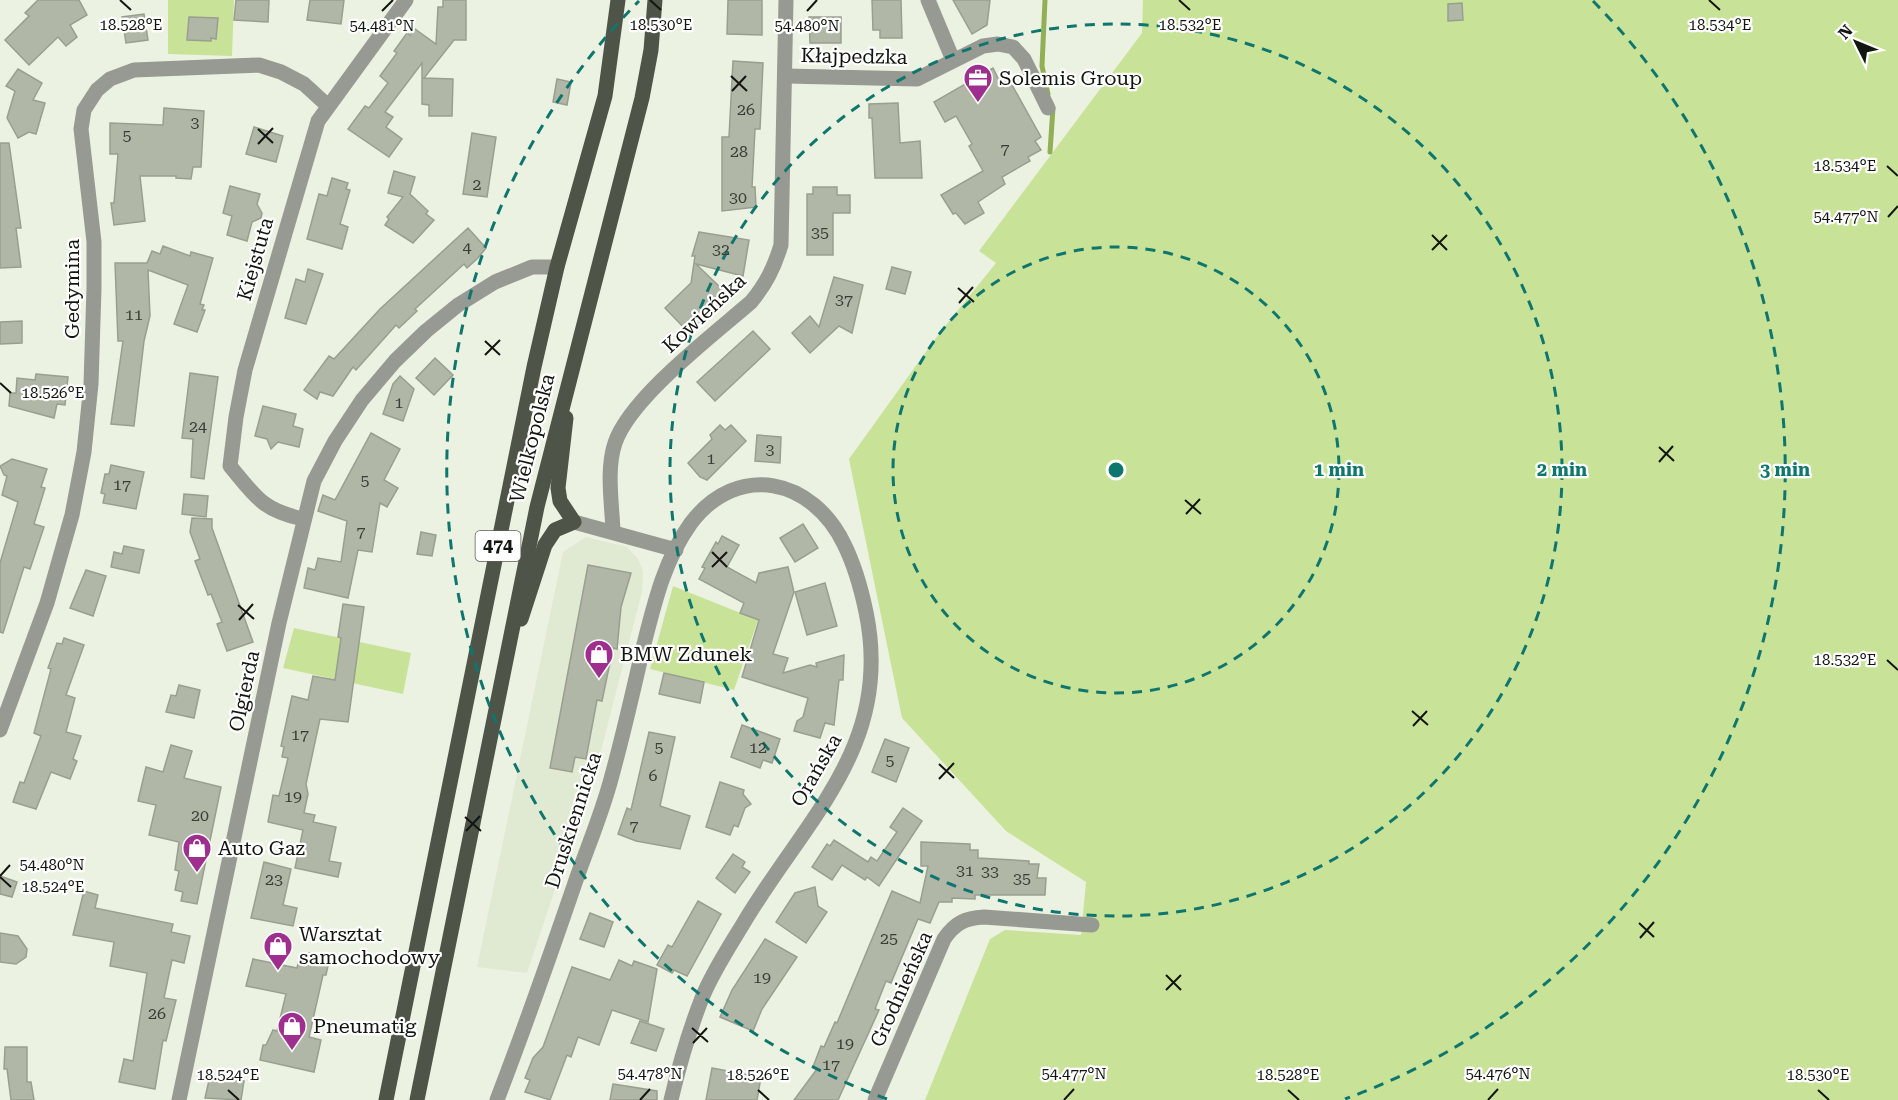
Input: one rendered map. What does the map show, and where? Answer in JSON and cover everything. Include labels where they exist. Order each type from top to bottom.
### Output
[{"type":"main road","name":"Wielkopolska","points":[[386,1100],[556,267],[605,96],[618,0]]},
{"type":"main road","name":"Wielkopolska","points":[[417,1100],[537,507],[569,374],[642,98],[651,50],[655,0]]},
{"type":"main road","points":[[505,664],[546,545],[555,530],[574,522],[560,501],[558,488],[569,374]]},
{"type":"street","name":"Kiejstuta","points":[[303,519],[280,514],[269,508],[230,466],[245,370],[309,145],[318,121],[406,0]]},
{"type":"street","name":"Kowieńska","points":[[613,531],[612,465],[614,446],[620,430],[637,404],[751,302],[765,284],[781,245],[786,0]]},
{"type":"street","points":[[928,0],[953,60]]},
{"type":"street","name":"Kłajpedzka","points":[[786,76],[917,79],[934,73],[953,60],[982,46],[998,44],[1013,47],[1024,59],[1048,108]]},
{"type":"street","name":"Gedymina","points":[[0,730],[47,603],[72,515],[84,452],[91,384],[94,288],[94,242],[81,129],[84,110],[97,90],[110,79],[134,70],[259,65],[281,72],[304,84],[328,106]]},
{"type":"street","name":"Olgierda","points":[[179,1100],[303,519],[314,481],[335,441],[362,400],[395,360],[458,305],[495,282],[532,267],[556,267]]},
{"type":"street","name":"Orańska","points":[[671,1100],[703,995],[744,921],[822,806],[851,757],[862,729],[872,669],[871,637],[852,560],[838,531],[823,512],[806,497],[774,485],[750,485],[721,497],[705,508],[691,524],[676,549]]},
{"type":"street","points":[[574,522],[676,549]]},
{"type":"street","name":"Druskiennicka","points":[[497,1100],[610,783],[656,596],[676,549]]},
{"type":"street","name":"Grodnieńska","points":[[875,1100],[945,939],[958,923],[968,918],[984,917],[1092,925]]},
{"type":"shaded area","points":[[586,537],[627,547],[638,559],[643,571],[642,592],[599,758],[527,973],[477,967],[563,552]]},
{"type":"green space","points":[[168,0],[234,0],[232,56],[168,54]]},
{"type":"green space","points":[[1143,0],[1898,0],[1898,1100],[925,1100],[990,939],[1005,930],[1081,935],[1086,882],[1006,831],[902,718],[849,459],[938,335],[996,263],[979,251],[1142,33]]},
{"type":"green space","points":[[673,586],[758,620],[734,690],[650,669]]},
{"type":"green space","points":[[294,628],[411,653],[403,694],[283,668]]},
{"type":"building","points":[[38,0],[79,0],[87,15],[70,25],[77,37],[66,46],[58,37],[29,65],[5,40],[29,16],[25,13]]},
{"type":"building","points":[[236,0],[269,0],[268,22],[234,20]]},
{"type":"building","points":[[310,0],[344,0],[341,24],[307,20]]},
{"type":"building","points":[[443,0],[466,0],[466,40],[454,40],[424,78],[453,79],[452,116],[429,116],[429,105],[422,104],[422,63],[385,112],[393,117],[386,127],[402,139],[389,157],[348,129],[365,106],[369,108],[388,83],[380,76],[397,53],[394,51],[407,33],[410,35],[415,29],[436,44],[438,7],[443,7]]},
{"type":"building","points":[[728,0],[762,0],[762,35],[727,34]]},
{"type":"building","points":[[872,0],[901,0],[902,38],[880,38],[880,30],[873,30]]},
{"type":"building","points":[[953,0],[990,0],[987,25],[972,34]]},
{"type":"building","points":[[1462,3],[1463,20],[1448,21],[1448,4]]},
{"type":"building","points":[[144,14],[148,40],[126,43],[122,17]]},
{"type":"building","points":[[189,17],[218,18],[216,39],[211,38],[211,41],[187,40]]},
{"type":"building","points":[[809,17],[841,17],[841,43],[810,43]]},
{"type":"building","points":[[733,61],[763,63],[760,129],[755,129],[752,187],[755,187],[756,207],[722,211],[722,137],[729,137]]},
{"type":"building","points":[[993,68],[999,80],[1007,76],[1041,137],[1035,141],[1041,150],[1028,157],[1030,161],[1002,177],[1005,184],[978,202],[984,213],[965,224],[956,213],[953,214],[941,195],[983,171],[969,146],[972,144],[956,116],[945,122],[934,102]]},
{"type":"building","points":[[18,69],[42,83],[33,100],[45,103],[36,134],[29,132],[18,138],[7,118],[15,91],[6,86]]},
{"type":"building","points":[[557,79],[571,82],[567,105],[553,102]]},
{"type":"building","points":[[898,103],[900,143],[920,141],[922,178],[875,178],[872,118],[869,118],[869,104]]},
{"type":"building","points":[[164,108],[204,111],[201,167],[193,167],[191,179],[176,178],[176,176],[140,176],[145,221],[114,225],[111,203],[114,203],[118,154],[110,154],[110,123],[163,125]]},
{"type":"building","points":[[254,127],[283,136],[276,162],[246,154]]},
{"type":"building","points":[[472,133],[496,137],[487,197],[463,194]]},
{"type":"building","points":[[0,143],[9,143],[21,228],[16,228],[21,267],[0,268]]},
{"type":"building","points":[[394,171],[415,177],[410,194],[428,211],[426,214],[434,220],[413,243],[385,225],[389,219],[387,217],[403,197],[388,193]]},
{"type":"building","points":[[332,178],[348,183],[346,189],[350,190],[340,224],[348,227],[342,249],[307,239],[319,194],[327,196]]},
{"type":"building","points":[[230,186],[260,194],[257,204],[262,213],[261,218],[252,222],[247,241],[227,235],[232,216],[223,213]]},
{"type":"building","points":[[813,187],[837,187],[837,195],[850,195],[850,213],[833,213],[833,255],[807,255],[807,194],[813,194]]},
{"type":"building","points":[[468,228],[486,248],[478,258],[467,268],[464,264],[415,309],[417,311],[399,328],[396,325],[356,370],[353,367],[333,396],[320,392],[317,399],[304,390],[329,356],[334,359],[380,309]]},
{"type":"building","points":[[699,232],[749,240],[743,276],[696,264],[725,292],[718,298],[721,302],[689,333],[665,308],[691,283],[695,256],[692,256]]},
{"type":"building","points":[[163,246],[190,256],[191,252],[213,258],[200,304],[204,305],[202,310],[205,310],[197,332],[174,324],[188,285],[148,270],[150,316],[144,341],[134,426],[111,424],[123,341],[118,341],[115,263],[147,263],[152,251],[160,254]]},
{"type":"building","points":[[892,267],[911,272],[905,294],[886,289]]},
{"type":"building","points":[[308,269],[323,274],[306,324],[285,318],[296,279],[305,282]]},
{"type":"building","points":[[834,277],[863,285],[852,333],[839,326],[810,353],[792,333],[810,316],[819,327]]},
{"type":"building","points":[[22,321],[22,343],[0,344],[0,322]]},
{"type":"building","points":[[753,331],[770,349],[715,401],[697,382]]},
{"type":"building","points":[[435,358],[453,375],[434,395],[416,378]]},
{"type":"building","points":[[190,373],[218,377],[204,479],[191,477],[193,439],[182,438]]},
{"type":"building","points":[[36,374],[68,377],[65,405],[57,404],[54,418],[9,406],[10,393],[16,393],[17,378],[35,380]]},
{"type":"building","points":[[400,376],[414,389],[403,421],[383,414],[393,384]]},
{"type":"building","points":[[263,406],[296,414],[293,426],[303,429],[299,447],[278,442],[271,449],[267,439],[255,436]]},
{"type":"building","points":[[720,425],[725,430],[731,425],[746,441],[707,480],[700,477],[688,463],[712,439],[710,435]]},
{"type":"building","points":[[371,433],[400,449],[384,480],[398,488],[387,507],[380,503],[372,552],[358,550],[348,598],[304,588],[308,568],[315,570],[318,558],[341,562],[347,521],[318,511],[323,495],[335,500]]},
{"type":"building","points":[[757,435],[781,437],[780,463],[755,461]]},
{"type":"building","points":[[12,459],[47,469],[41,487],[45,488],[34,524],[44,527],[30,569],[24,567],[3,633],[0,632],[0,563],[18,502],[2,495],[7,476],[4,475],[0,466]]},
{"type":"building","points":[[111,465],[144,472],[136,509],[103,503],[105,494],[101,493],[105,474],[109,474]]},
{"type":"building","points":[[184,494],[208,496],[206,517],[182,514]]},
{"type":"building","points":[[192,518],[212,519],[212,528],[253,642],[227,651],[217,624],[222,622],[211,594],[208,595],[195,561],[200,559],[190,532]]},
{"type":"building","points":[[803,524],[818,548],[795,562],[780,538]]},
{"type":"building","points":[[421,532],[436,535],[432,556],[417,554]]},
{"type":"building","points":[[722,536],[739,545],[727,567],[756,583],[759,573],[788,567],[794,592],[773,654],[788,658],[783,673],[810,665],[817,667],[816,663],[844,655],[843,680],[839,680],[834,725],[825,723],[820,738],[794,731],[797,721],[803,717],[808,698],[742,677],[759,620],[740,613],[744,603],[699,579],[705,568],[702,567]]},
{"type":"building","points":[[124,546],[144,550],[139,573],[111,567],[114,552],[122,554]]},
{"type":"building","points":[[588,565],[631,573],[621,607],[617,649],[613,648],[602,701],[597,700],[586,759],[575,757],[572,772],[550,768]]},
{"type":"building","points":[[86,570],[106,576],[93,616],[70,608]]},
{"type":"building","points":[[825,583],[837,626],[807,635],[795,592]]},
{"type":"building","points":[[343,604],[364,607],[348,722],[320,719],[306,784],[308,794],[304,813],[315,815],[313,822],[336,827],[329,861],[341,863],[338,877],[295,868],[303,830],[268,822],[273,795],[279,796],[288,758],[282,757],[284,747],[281,746],[292,696],[308,700],[313,676],[335,680]]},
{"type":"building","points":[[64,638],[84,645],[66,695],[75,698],[66,732],[81,736],[73,759],[77,761],[70,779],[51,772],[36,809],[13,802],[20,782],[24,783],[41,736],[34,733],[51,669],[48,668],[57,643],[62,644]]},
{"type":"building","points":[[664,673],[704,682],[700,703],[659,694]]},
{"type":"building","points":[[179,685],[200,690],[194,718],[166,712],[171,695],[176,696]]},
{"type":"building","points":[[742,725],[780,739],[772,763],[763,760],[760,768],[731,757]]},
{"type":"building","points":[[649,732],[675,737],[660,806],[690,816],[680,849],[636,841],[618,834],[627,808],[631,810]]},
{"type":"building","points":[[885,739],[909,748],[896,782],[872,772]]},
{"type":"building","points":[[171,745],[192,751],[184,778],[221,787],[197,904],[181,901],[183,892],[175,890],[179,871],[175,870],[179,842],[149,835],[156,805],[138,801],[146,767],[163,772]]},
{"type":"building","points":[[720,782],[744,790],[743,794],[751,804],[745,808],[738,827],[734,825],[730,835],[706,827]]},
{"type":"building","points":[[903,808],[922,821],[879,886],[867,877],[865,880],[842,865],[832,880],[812,867],[827,844],[830,846],[834,840],[868,862],[871,857],[877,861],[897,832],[890,827]]},
{"type":"building","points":[[921,842],[970,844],[970,850],[978,850],[978,858],[1029,861],[1029,864],[1039,864],[1037,878],[1046,878],[1045,895],[975,895],[975,899],[952,898],[952,902],[939,902],[930,923],[918,919],[891,983],[886,981],[875,1009],[879,1010],[838,1100],[794,1100],[817,1069],[813,1067],[821,1046],[824,1047],[835,1022],[837,1023],[892,891],[920,903],[928,866],[921,866]]},
{"type":"building","points":[[733,854],[745,862],[742,867],[750,872],[735,893],[716,878]]},
{"type":"building","points":[[264,862],[291,869],[283,905],[297,908],[293,926],[251,918]]},
{"type":"building","points":[[0,876],[17,882],[12,897],[0,894]]},
{"type":"building","points":[[815,887],[818,906],[827,912],[806,943],[776,922],[795,893]]},
{"type":"building","points":[[84,891],[98,895],[95,908],[173,924],[171,932],[190,936],[184,963],[172,960],[164,998],[176,1000],[166,1041],[163,1040],[155,1089],[119,1082],[124,1059],[133,1061],[147,973],[110,966],[114,942],[73,935]]},
{"type":"building","points":[[698,901],[721,914],[687,976],[674,970],[672,973],[657,965],[668,945],[672,947]]},
{"type":"building","points":[[590,913],[613,922],[604,947],[580,939]]},
{"type":"building","points":[[0,933],[18,936],[27,949],[26,957],[16,964],[0,962]]},
{"type":"building","points":[[765,939],[797,957],[762,1009],[753,1031],[720,1017],[732,990]]},
{"type":"building","points":[[309,953],[330,957],[326,975],[323,975],[309,1037],[321,1040],[314,1072],[260,1060],[263,1045],[266,1045],[273,1030],[277,1031],[286,994],[246,986],[253,959],[297,968],[299,960],[307,961]]},
{"type":"building","points":[[619,960],[632,966],[634,961],[657,969],[648,1022],[612,1010],[599,1045],[578,1037],[571,1057],[567,1055],[550,1100],[525,1092],[530,1080],[525,1078],[533,1058],[543,1047],[572,967],[610,980]]},
{"type":"building","points":[[640,1021],[664,1029],[656,1051],[631,1043]]},
{"type":"building","points":[[5,1047],[27,1047],[27,1082],[31,1082],[34,1100],[11,1100],[7,1069],[4,1069]]},
{"type":"building","points":[[712,1068],[761,1077],[757,1100],[706,1100]]},
{"type":"building","points":[[210,1076],[244,1081],[241,1100],[205,1098]]},
{"type":"building","points":[[613,1084],[657,1091],[657,1100],[610,1100]]},
{"type":"waterway","points":[[1045,0],[1042,66],[1048,94]]},
{"type":"waterway","points":[[1050,152],[1053,108]]},
{"type":"place","name":"Solemis Group","points":[[978,104]]},
{"type":"place","name":"BMW Zdunek","points":[[599,680]]},
{"type":"place","name":"Auto Gaz","points":[[197,874]]},
{"type":"place","name":"Warsztat samochodowy","points":[[278,972]]},
{"type":"place","name":"Pneumatig","points":[[292,1052]]}]
